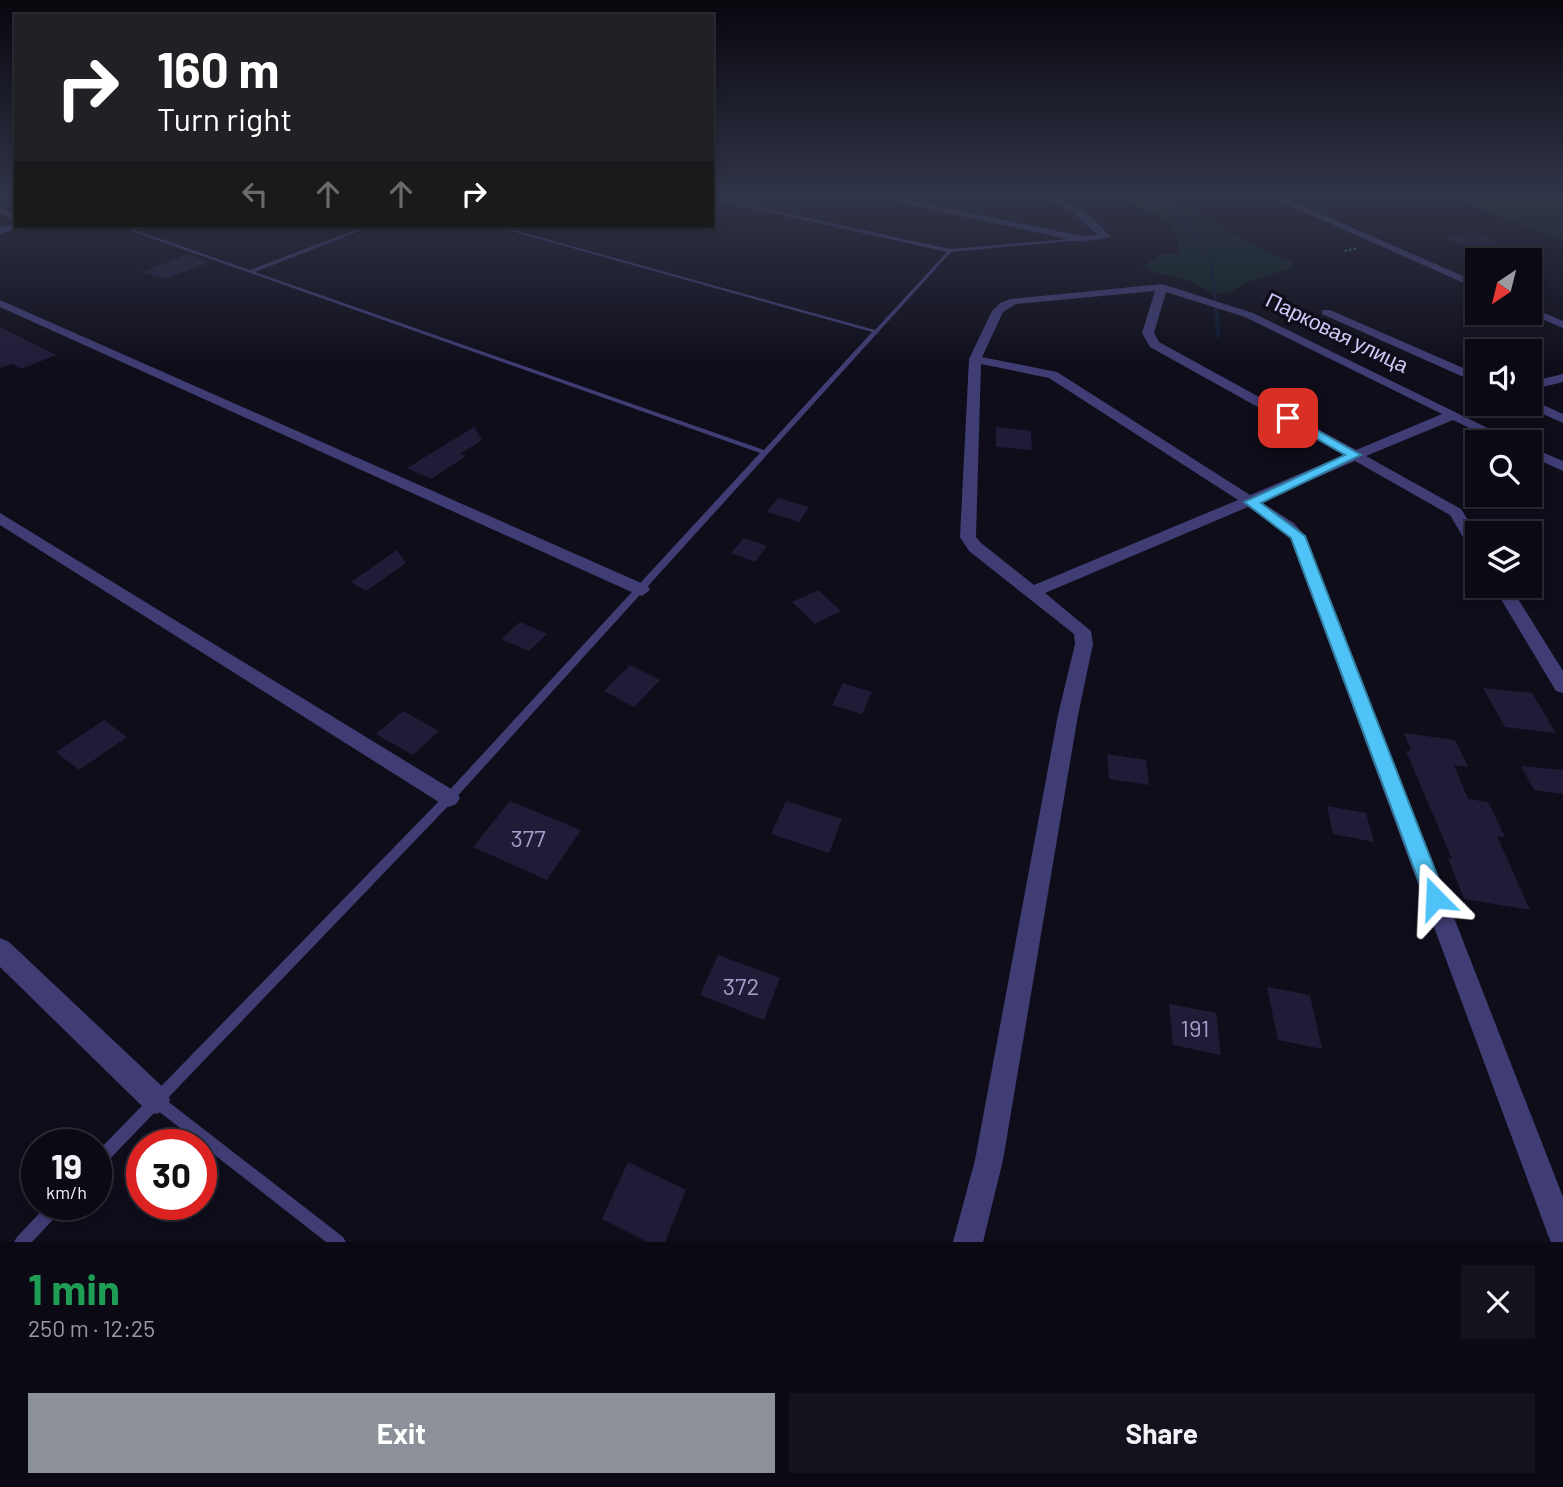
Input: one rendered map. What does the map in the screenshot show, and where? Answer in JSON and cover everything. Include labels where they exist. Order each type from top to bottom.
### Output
[{"type":"street","points":[[1400,252],[1465,281]]},
{"type":"street","points":[[968,1242],[989,1160],[1055,783],[1084,644],[1082,631],[975,547],[968,537],[975,359],[1004,305],[1014,301],[1162,287],[1148,333],[1154,344],[1456,512],[1465,527]]},
{"type":"street","name":"Парковая улица","points":[[1162,287],[1249,315],[1484,430]]},
{"type":"street","points":[[0,303],[642,590]]},
{"type":"street","points":[[1326,312],[1465,374]]},
{"type":"street","points":[[1542,315],[1563,325]]},
{"type":"street","points":[[975,359],[1053,374],[1251,502],[1297,536],[1563,1235]]},
{"type":"street","points":[[1542,383],[1563,378]]},
{"type":"street","points":[[1542,409],[1563,419]]},
{"type":"street","points":[[1033,592],[1452,415]]},
{"type":"street","points":[[1542,457],[1563,467]]},
{"type":"street","points":[[0,518],[449,799]]},
{"type":"street","points":[[1509,598],[1563,686]]},
{"type":"street","points":[[0,950],[156,1100]]},
{"type":"lane","points":[[193,252],[766,453]]},
{"type":"lane","points":[[251,272],[303,252]]},
{"type":"lane","points":[[589,252],[877,332]]},
{"type":"lane","points":[[112,1146],[449,799],[949,252]]},
{"type":"lane","points":[[156,1100],[338,1242]]},
{"type":"lane","points":[[22,1242],[43,1220]]},
{"type":"green space","points":[[1270,252],[1293,262],[1293,268],[1247,282],[1231,292],[1215,294],[1189,281],[1154,272],[1143,266],[1162,254]]},
{"type":"building","points":[[188,254],[209,262],[166,279],[142,272]]},
{"type":"building","points":[[0,327],[56,355],[21,369],[12,364],[0,368]]},
{"type":"building","points":[[474,427],[482,440],[460,454],[466,456],[431,479],[407,468]]},
{"type":"building","points":[[996,427],[1031,431],[1032,450],[996,447]]},
{"type":"building","points":[[778,498],[809,507],[799,522],[767,512]]},
{"type":"building","points":[[744,538],[767,546],[755,562],[731,553]]},
{"type":"building","points":[[397,550],[406,563],[366,591],[351,582]]},
{"type":"building","points":[[818,590],[841,611],[815,624],[792,602]]},
{"type":"building","points":[[520,622],[547,634],[529,651],[501,639]]},
{"type":"building","points":[[630,665],[660,680],[634,707],[604,691]]},
{"type":"building","points":[[843,683],[872,692],[862,714],[832,705]]},
{"type":"building","points":[[1483,688],[1532,693],[1556,733],[1505,727]]},
{"type":"building","points":[[403,711],[439,731],[413,755],[376,734]]},
{"type":"building","points":[[104,720],[127,737],[79,770],[56,752]]},
{"type":"building","points":[[1404,733],[1455,740],[1468,767],[1454,765],[1468,799],[1488,802],[1505,837],[1497,836],[1530,910],[1464,899],[1448,858],[1452,859],[1406,751],[1411,750]]},
{"type":"building","points":[[1107,754],[1146,760],[1149,785],[1109,779]]},
{"type":"building","points":[[1521,766],[1563,770],[1563,794],[1534,790]]},
{"type":"building","points":[[510,801],[581,830],[547,880],[473,847]]},
{"type":"building","points":[[786,801],[842,819],[829,853],[771,834]]},
{"type":"building","points":[[1327,806],[1366,813],[1374,842],[1333,834]]},
{"type":"building","points":[[718,955],[780,978],[764,1020],[700,995]]},
{"type":"building","points":[[1267,987],[1310,995],[1322,1049],[1278,1040]]},
{"type":"building","points":[[1169,1004],[1216,1013],[1221,1055],[1173,1045]]},
{"type":"building","points":[[628,1162],[686,1190],[665,1242],[648,1242],[602,1219]]},
{"type":"waterway","points":[[1208,252],[1211,257],[1217,316]]},
{"type":"waterway","points":[[1217,314],[1218,336]]},
{"type":"route","points":[[1288,418],[1355,455],[1251,502],[1288,526],[1297,536],[1435,898]]}]
